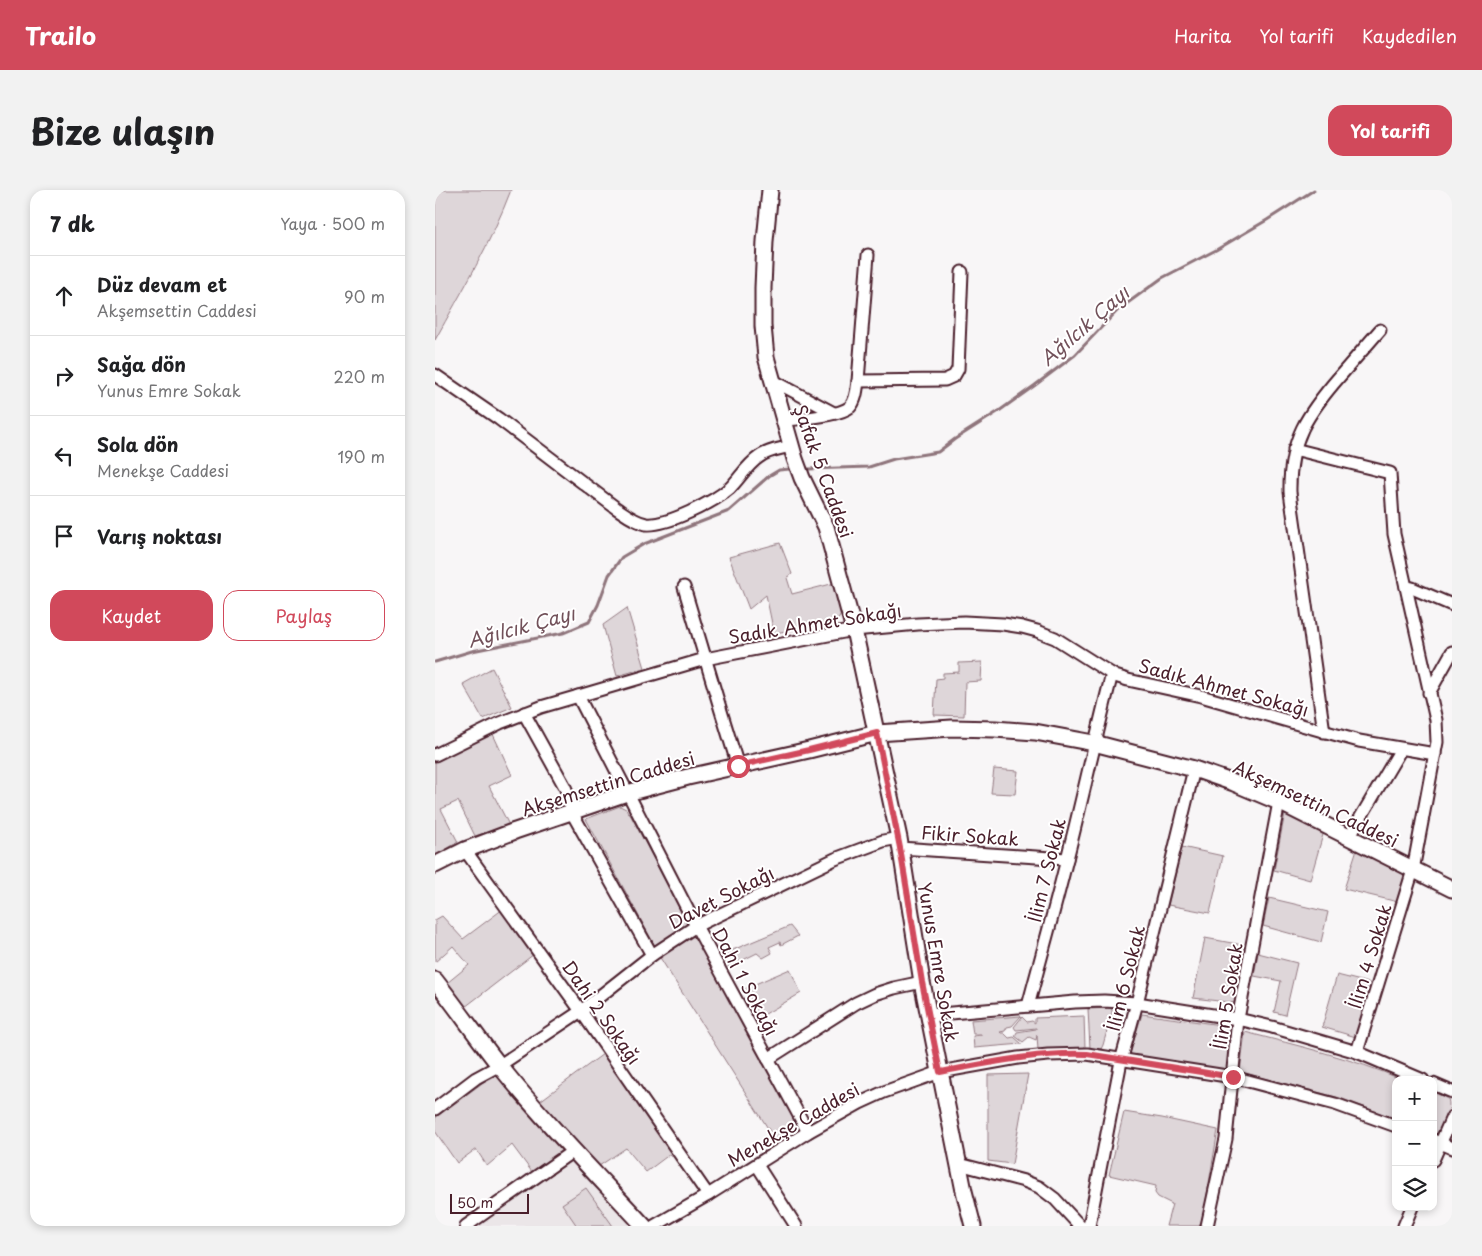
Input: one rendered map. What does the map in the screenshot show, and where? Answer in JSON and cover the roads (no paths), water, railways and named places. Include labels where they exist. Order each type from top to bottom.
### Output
[{"type":"street","name":"Şafak 5 Caddesi","points":[[770,190],[765,240],[763,326],[766,357],[802,478],[826,528],[854,630],[877,733]]},
{"type":"street","points":[[785,420],[810,418],[834,413],[851,406],[858,381],[868,255]]},
{"type":"street","points":[[858,381],[945,380],[954,376],[958,369],[962,272]]},
{"type":"street","points":[[1324,732],[1289,478],[1294,449],[1303,425],[1315,405],[1380,330]]},
{"type":"street","points":[[435,375],[499,420],[616,508],[645,524],[673,519],[712,501],[728,489],[760,456],[770,451],[791,446]]},
{"type":"street","points":[[772,380],[834,413]]},
{"type":"street","name":"İlim 4 Sokak","points":[[1294,449],[1390,473],[1394,534],[1436,720],[1437,742],[1413,870],[1357,1052]]},
{"type":"street","points":[[685,587],[738,766]]},
{"type":"street","points":[[1406,587],[1452,605]]},
{"type":"street","name":"Sadık Ahmet Sokağı","points":[[435,755],[524,713],[705,659],[854,630],[964,622],[996,623],[1022,627],[1055,638],[1113,674],[1129,680],[1201,696],[1324,732],[1401,749],[1435,754]]},
{"type":"street","points":[[1429,693],[1452,652]]},
{"type":"street","name":"İlim 7 Sokak","points":[[1028,1006],[1113,674]]},
{"type":"street","name":"Dahi 1 Sokağı","points":[[577,696],[696,926],[807,1132]]},
{"type":"street","points":[[524,713],[565,788],[571,802],[571,811],[652,955]]},
{"type":"street","name":"Akşemsettin Caddesi","points":[[435,865],[465,850],[571,811],[627,793],[738,766],[877,733],[952,728],[995,729],[1035,732],[1094,743],[1194,769],[1235,782],[1279,802],[1452,889]]},
{"type":"street","name":"Yunus Emre Sokak","points":[[877,733],[899,842],[922,982],[973,1226]]},
{"type":"street","points":[[1349,837],[1401,749]]},
{"type":"street","name":"İlim 6 Sokak","points":[[1089,1226],[1121,1060],[1137,1003],[1194,769]]},
{"type":"street","name":"İlim 5 Sokak","points":[[1207,1226],[1226,1139],[1238,1019],[1279,802]]},
{"type":"street","name":"Davet Sokağı","points":[[435,1109],[476,1078],[581,1011],[652,955],[696,926],[835,859],[883,841],[899,842]]},
{"type":"street","name":"Fikir Sokak","points":[[899,842],[1067,859]]},
{"type":"street","name":"Dahi 2 Sokağı","points":[[465,850],[581,1011],[708,1195]]},
{"type":"street","points":[[435,980],[499,1065],[573,1150],[644,1226]]},
{"type":"street","points":[[768,1059],[862,1000],[894,988],[922,982]]},
{"type":"street","points":[[929,1015],[1104,1001],[1137,1003],[1238,1019],[1296,1033],[1357,1052],[1414,1076]]},
{"type":"street","name":"Menekşe Caddesi","points":[[654,1226],[757,1165],[807,1132],[860,1103],[884,1092],[940,1072],[1018,1058],[1048,1054],[1087,1054],[1233,1077],[1335,1104],[1392,1125]]},
{"type":"street","points":[[1437,1086],[1452,1092]]},
{"type":"street","points":[[1452,1116],[1437,1141],[1452,1148]]},
{"type":"street","points":[[466,1226],[573,1150]]},
{"type":"street","points":[[959,1164],[1024,1181],[1039,1187],[1055,1199],[1080,1226]]},
{"type":"street","points":[[757,1165],[796,1226]]},
{"type":"street","points":[[1404,1226],[1410,1211]]},
{"type":"waterway","name":"Ağılcık Çayı","points":[[808,469],[869,467],[894,459],[938,452],[999,411],[1075,355],[1118,310],[1162,278],[1216,250],[1314,190]]},
{"type":"waterway","name":"Ağılcık Çayı","points":[[435,662],[472,651],[563,633],[589,622],[598,605],[609,575],[622,557],[644,544],[729,511],[769,476],[779,470],[790,469]]}]
